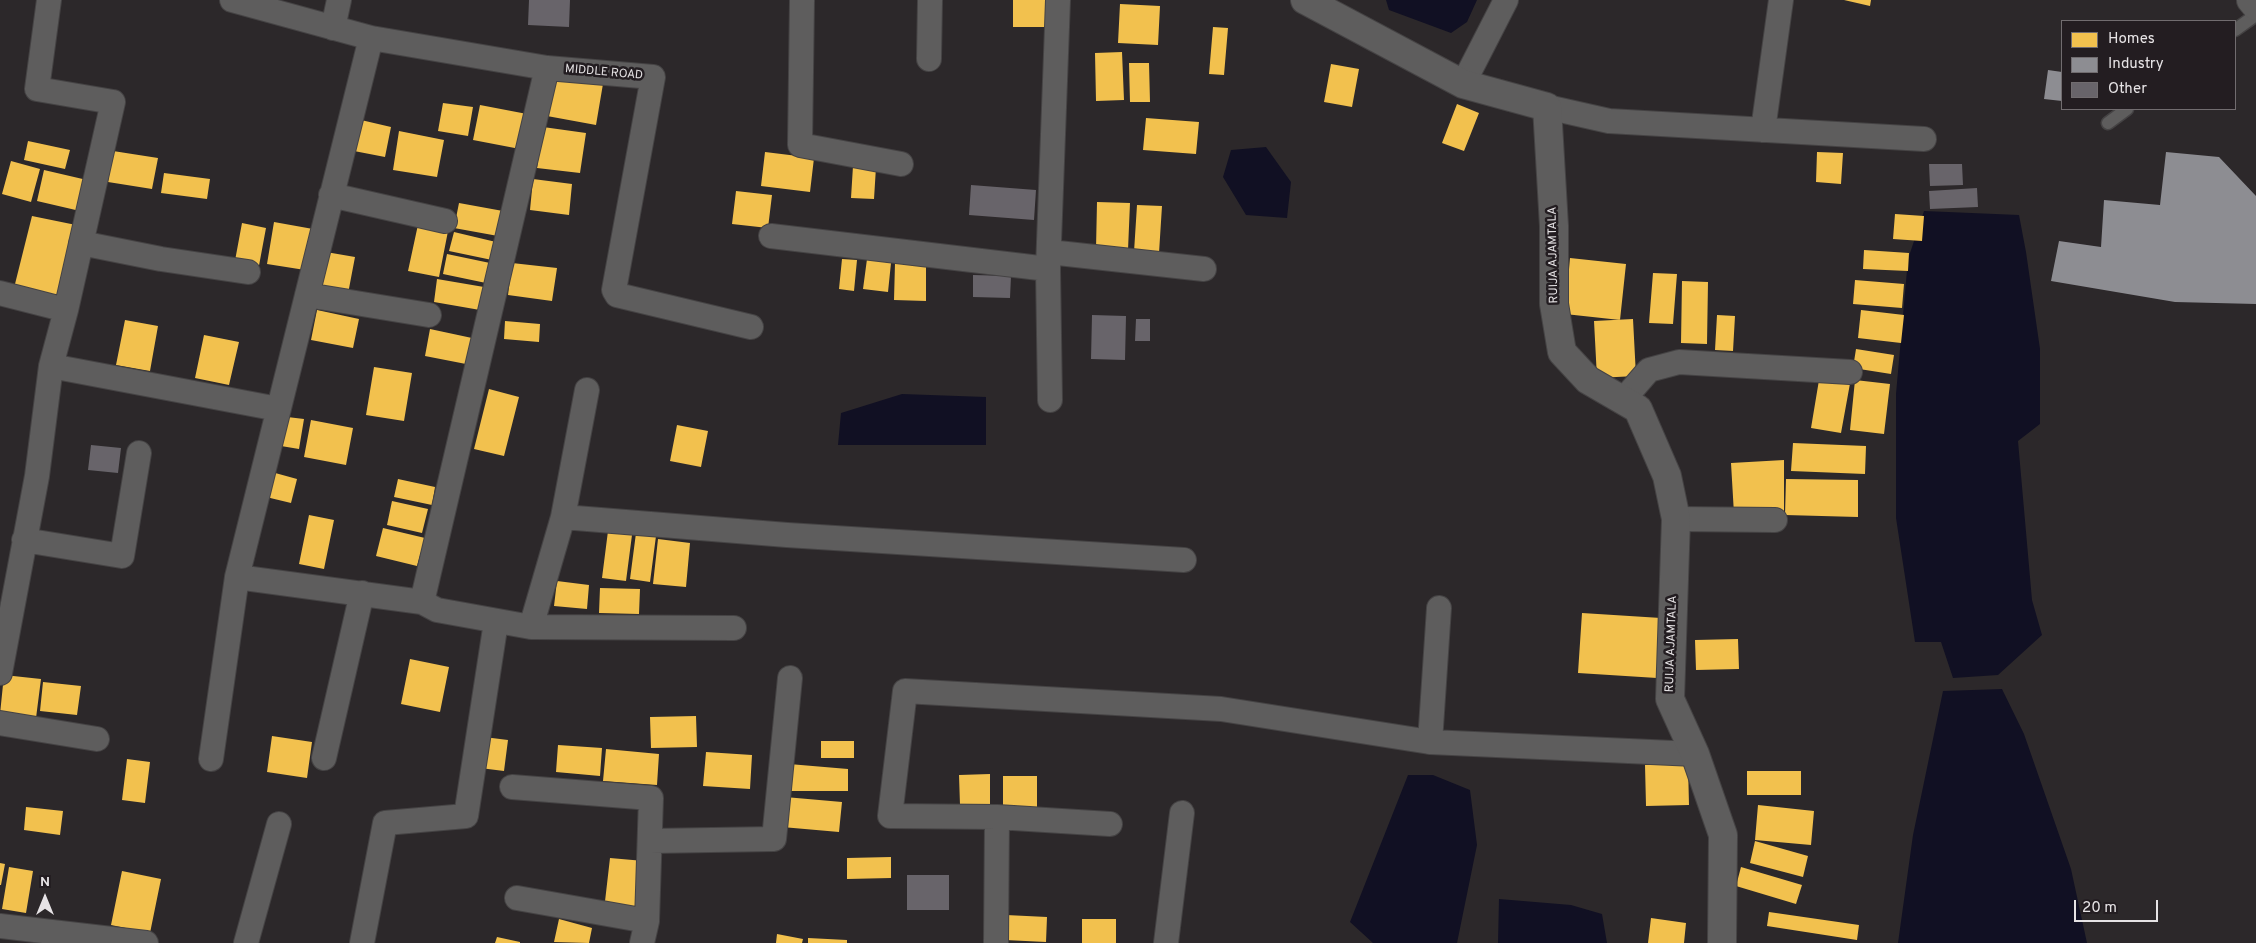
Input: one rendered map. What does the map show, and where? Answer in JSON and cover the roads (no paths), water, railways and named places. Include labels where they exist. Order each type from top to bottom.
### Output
[{"type":"street","points":[[0,673],[37,476],[51,366],[66,310],[113,102],[37,89],[49,0]]},
{"type":"street","name":"MIDDLE ROAD","points":[[232,0],[371,38],[547,68],[653,77],[614,290],[617,295],[751,327]]},
{"type":"street","points":[[333,28],[339,0]]},
{"type":"street","points":[[802,0],[800,145],[901,164]]},
{"type":"street","points":[[928,58],[930,0]]},
{"type":"street","points":[[1050,400],[1048,260],[1058,0]]},
{"type":"street","points":[[1305,0],[1463,84],[1547,107],[1609,121],[1924,139]]},
{"type":"street","points":[[1463,84],[1506,0]]},
{"type":"street","points":[[1763,130],[1781,0]]},
{"type":"street","points":[[2251,0],[2256,6]]},
{"type":"street","points":[[212,760],[237,577],[371,38]]},
{"type":"street","points":[[422,602],[547,68]]},
{"type":"street","name":"RUIJA AJAMTALA","points":[[1547,107],[1554,226],[1554,304],[1562,352],[1588,380],[1638,408],[1667,476],[1676,519],[1670,699],[1695,754],[1723,834],[1722,943]]},
{"type":"street","points":[[332,195],[445,221]]},
{"type":"street","points":[[770,236],[1048,260],[1204,270]]},
{"type":"street","points":[[81,243],[162,259],[248,272]]},
{"type":"street","points":[[0,293],[66,310]]},
{"type":"street","points":[[307,295],[429,315]]},
{"type":"street","points":[[1623,400],[1649,370],[1679,362],[1850,372]]},
{"type":"street","points":[[51,366],[278,410]]},
{"type":"street","points":[[531,627],[563,517],[587,390]]},
{"type":"street","points":[[24,540],[122,556],[139,453]]},
{"type":"street","points":[[563,517],[787,535],[1184,560]]},
{"type":"street","points":[[1676,519],[1775,520]]},
{"type":"street","points":[[237,577],[422,602],[437,610],[531,627],[734,628]]},
{"type":"street","points":[[324,758],[362,593]]},
{"type":"street","points":[[1430,742],[1438,608]]},
{"type":"street","points":[[362,943],[385,824],[466,816],[496,622]]},
{"type":"street","points":[[650,841],[774,839],[790,678]]},
{"type":"street","points":[[1110,824],[997,818],[890,816],[906,691],[1221,709],[1430,742],[1695,754]]},
{"type":"street","points":[[0,723],[97,739]]},
{"type":"street","points":[[512,787],[651,798],[644,932],[517,898]]},
{"type":"street","points":[[1166,943],[1182,813]]},
{"type":"street","points":[[996,943],[997,818]]},
{"type":"street","points":[[246,943],[279,824]]},
{"type":"street","points":[[0,926],[146,943]]},
{"type":"lane","points":[[2236,29],[2256,15]]},
{"type":"lane","points":[[2108,123],[2126,110]]},
{"type":"water","points":[[1386,0],[1477,0],[1467,22],[1451,33],[1389,10]]},
{"type":"water","points":[[1266,147],[1291,182],[1287,218],[1246,215],[1223,177],[1231,150]]},
{"type":"water","points":[[1924,211],[2019,215],[2026,252],[2040,349],[2040,424],[2018,441],[2032,600],[2042,635],[1998,675],[1953,678],[1941,642],[1915,642],[1896,518],[1896,394],[1908,259]]},
{"type":"water","points":[[902,394],[986,397],[986,445],[838,445],[841,413]]},
{"type":"water","points":[[2002,689],[2024,734],[2071,869],[2087,943],[1898,943],[1913,835],[1943,691]]},
{"type":"water","points":[[1408,775],[1433,775],[1470,790],[1477,845],[1457,943],[1373,943],[1350,922]]},
{"type":"water","points":[[1499,899],[1571,905],[1602,914],[1607,943],[1498,943]]}]
